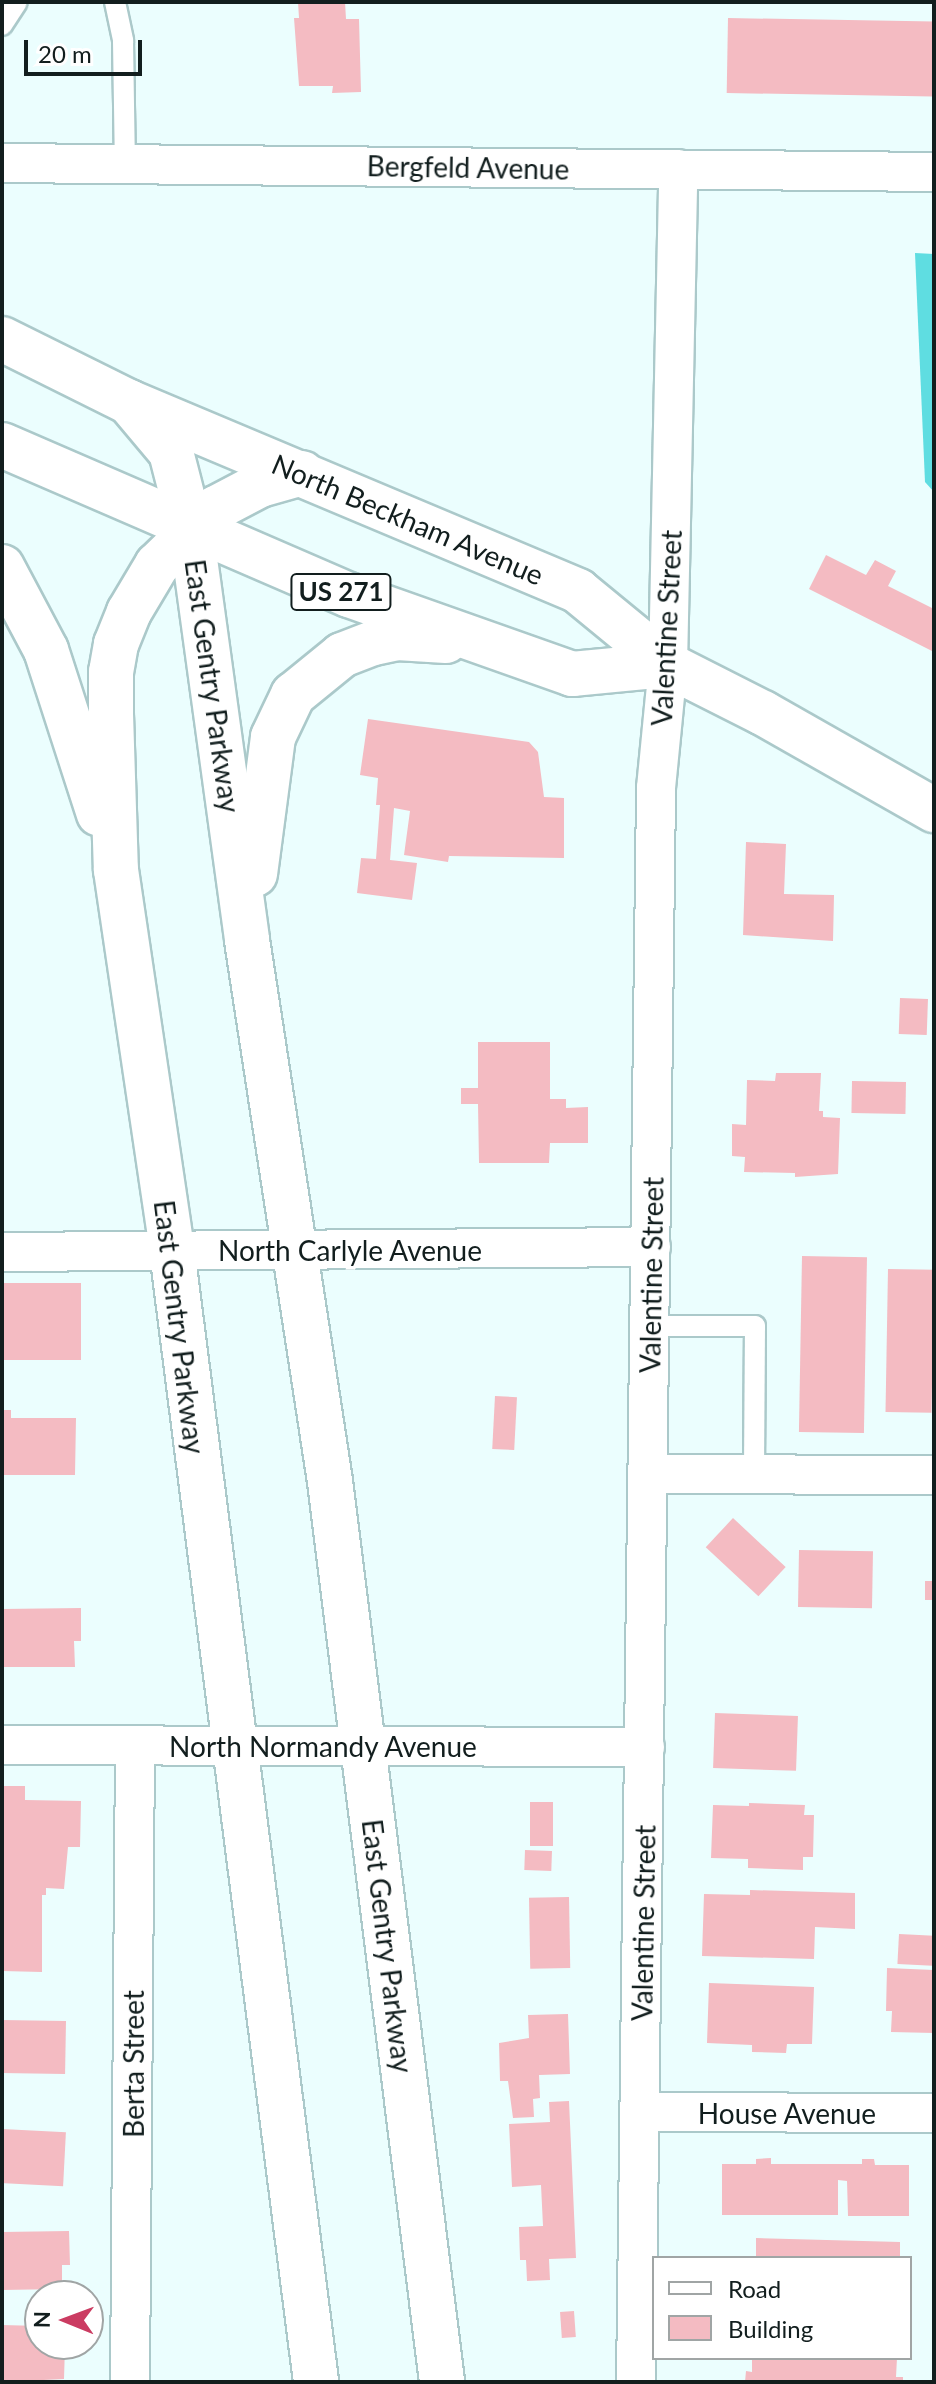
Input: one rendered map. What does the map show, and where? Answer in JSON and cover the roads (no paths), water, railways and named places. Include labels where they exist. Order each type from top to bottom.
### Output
[{"type":"main road","points":[[2,339],[129,402],[171,452],[191,530],[236,496],[302,473]]},
{"type":"main road","name":"North Beckham Avenue","points":[[129,402],[578,591],[668,665],[763,713],[934,810]]},
{"type":"main road","name":"US 271","points":[[2,445],[191,530],[349,595],[572,674],[668,665]]},
{"type":"main road","name":"East Gentry Parkway","points":[[191,530],[157,565],[140,592],[116,644],[111,686],[116,870],[172,1251],[232,1746],[316,2382]]},
{"type":"main road","name":"East Gentry Parkway","points":[[191,530],[247,940],[330,1481],[442,2382]]},
{"type":"main road","points":[[2,567],[13,607],[63,693],[116,870]]},
{"type":"main road","points":[[247,940],[273,737],[293,695],[342,655],[374,643],[397,638],[494,645]]},
{"type":"street","name":"Bergfeld Avenue","points":[[2,163],[934,172]]},
{"type":"street","name":"Valentine Street","points":[[636,2382],[656,788],[668,665],[678,169]]},
{"type":"street","name":"North Carlyle Avenue","points":[[2,1252],[651,1247]]},
{"type":"street","points":[[649,1474],[934,1475]]},
{"type":"street","name":"North Normandy Avenue","points":[[2,1745],[645,1747]]},
{"type":"street","name":"Berta Street","points":[[130,2382],[135,1746]]},
{"type":"street","name":"House Avenue","points":[[640,2112],[934,2113]]},
{"type":"lane","points":[[2,25],[17,2]]},
{"type":"lane","points":[[115,2],[123,41],[125,164]]},
{"type":"lane","points":[[650,1326],[755,1326],[754,1474]]}]
